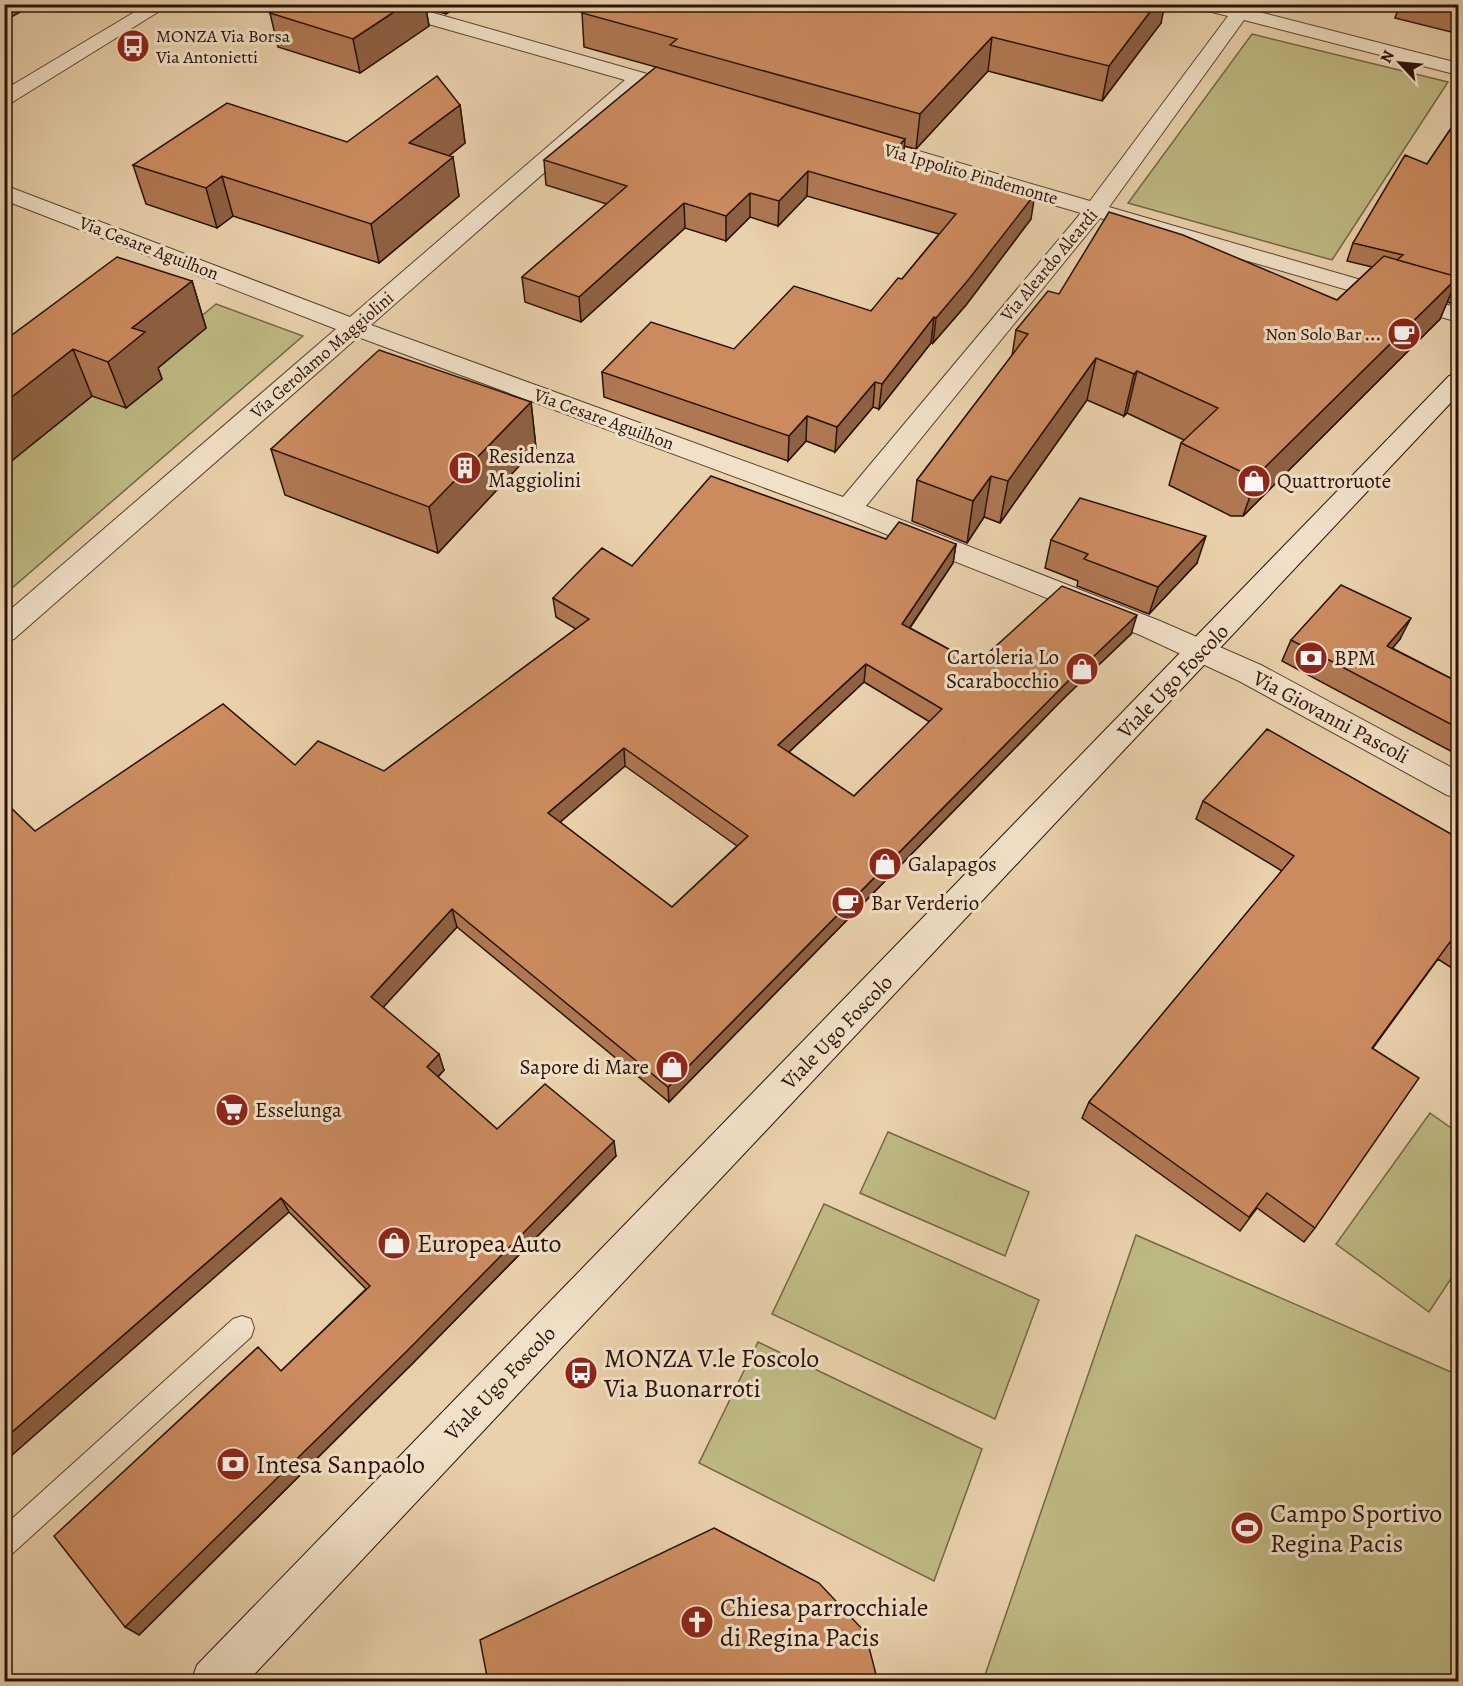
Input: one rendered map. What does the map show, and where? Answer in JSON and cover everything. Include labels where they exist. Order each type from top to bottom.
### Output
[{"type":"street","points":[[4,99],[162,4]]},
{"type":"street","points":[[379,4],[708,98]]},
{"type":"street","points":[[1203,4],[1458,69]]},
{"type":"street","name":"Via Aleardo Aleardi","points":[[848,509],[1095,210],[1239,14]]},
{"type":"street","name":"Via Gerolamo Maggiolini","points":[[4,632],[640,78]]},
{"type":"street","name":"Via Ippolito Pindemonte","points":[[834,134],[1458,315]]},
{"type":"street","name":"Via Cesare Aguilhon","points":[[4,192],[353,327],[848,509],[1202,651]]},
{"type":"street","name":"Viale Ugo Foscolo","points":[[214,1682],[1458,381]]},
{"type":"street","name":"Via Giovanni Pascoli","points":[[1202,651],[1250,673],[1458,786]]},
{"type":"lane","points":[[4,1544],[242,1328]]},
{"type":"shaded area","points":[[1252,34],[1448,82],[1332,260],[1128,203]]},
{"type":"shaded area","points":[[216,304],[303,336],[5,594],[5,466],[92,396],[149,374],[193,323]]},
{"type":"shaded area","points":[[1430,1113],[1458,1133],[1458,1268],[1429,1312],[1336,1244]]},
{"type":"shaded area","points":[[888,1132],[1029,1192],[1005,1256],[860,1193]]},
{"type":"shaded area","points":[[824,1204],[1039,1300],[995,1419],[772,1314]]},
{"type":"shaded area","name":"Campo Sportivo Regina Pacis","points":[[1136,1235],[1458,1375],[1458,1681],[983,1681]]},
{"type":"shaded area","points":[[758,1342],[982,1449],[934,1581],[699,1463]]},
{"type":"building","points":[[284,4],[406,4],[353,39],[270,13]]},
{"type":"building","points":[[593,4],[1156,4],[1109,66],[992,37],[920,114],[670,45],[677,39],[582,13]]},
{"type":"building","points":[[656,67],[905,139],[888,157],[1035,194],[969,279],[936,318],[934,317],[882,384],[875,382],[837,427],[807,416],[789,436],[602,372],[651,322],[734,349],[794,286],[871,311],[898,278],[902,279],[956,214],[808,171],[779,201],[750,193],[726,216],[684,203],[579,297],[522,277],[627,186],[544,160]]},
{"type":"building","points":[[437,76],[460,105],[409,143],[453,157],[371,224],[222,176],[206,188],[133,165],[227,103],[347,142]]},
{"type":"building","points":[[1458,118],[1458,277],[1397,260],[1403,255],[1353,243],[1405,155],[1427,164]]},
{"type":"building","points":[[1109,212],[1183,235],[1337,300],[1384,256],[1458,277],[1258,474],[1246,474],[1181,443],[1218,408],[1137,371],[1134,374],[1096,358],[1008,481],[991,476],[973,501],[917,480],[1028,334],[1016,330],[1048,291],[1059,294]]},
{"type":"building","points":[[117,257],[192,281],[132,328],[145,332],[108,362],[73,349],[4,403],[4,341]]},
{"type":"building","points":[[379,350],[531,402],[429,507],[271,449]]},
{"type":"building","points":[[711,476],[886,539],[899,522],[956,544],[902,624],[976,664],[1062,586],[1137,615],[1068,681],[668,1087],[452,909],[371,997],[439,1054],[427,1067],[497,1129],[545,1084],[614,1141],[407,1351],[125,1627],[54,1536],[258,1347],[281,1371],[370,1286],[281,1198],[4,1439],[4,801],[35,831],[223,704],[295,765],[318,741],[384,771],[589,619],[553,598],[602,548],[632,566]],"holes":[[[866,664],[942,709],[854,796],[778,745]],[[624,748],[748,836],[672,907],[548,813]]]},
{"type":"building","points":[[1080,498],[1206,536],[1158,587],[1084,559],[1088,554],[1051,540]]},
{"type":"building","points":[[1341,585],[1411,618],[1387,646],[1458,682],[1458,728],[1291,640]]},
{"type":"building","points":[[1267,729],[1458,838],[1458,948],[1450,942],[1372,1048],[1419,1078],[1315,1228],[1267,1193],[1249,1217],[1089,1102],[1294,856],[1203,801]]},
{"type":"building","name":"Chiesa parrocchiale di Regina Pacis","points":[[714,1528],[819,1583],[865,1632],[878,1682],[488,1682],[480,1640]]},
{"type":"place","name":"MONZA Via Borsa Via Antonietti","points":[[133,46]]},
{"type":"place","name":"Non Solo Bar ...","points":[[1404,334]]},
{"type":"place","name":"Residenza Maggiolini","points":[[465,468]]},
{"type":"place","name":"Quattroruote","points":[[1254,481]]},
{"type":"place","name":"BPM","points":[[1311,658]]},
{"type":"place","name":"Cartoleria Lo Scarabocchio","points":[[1082,669]]},
{"type":"place","name":"Galapagos","points":[[885,864]]},
{"type":"place","name":"Bar Verderio","points":[[848,903]]},
{"type":"place","name":"Sapore di Mare","points":[[672,1067]]},
{"type":"place","name":"Esselunga","points":[[232,1110]]},
{"type":"place","name":"Europea Auto","points":[[394,1243]]},
{"type":"place","name":"MONZA V.le Foscolo Via Buonarroti","points":[[581,1373]]},
{"type":"place","name":"Intesa Sanpaolo","points":[[233,1464]]},
{"type":"place","name":"Campo Sportivo Regina Pacis","points":[[1247,1528]]},
{"type":"place","name":"Chiesa parrocchiale di Regina Pacis","points":[[697,1622]]}]
